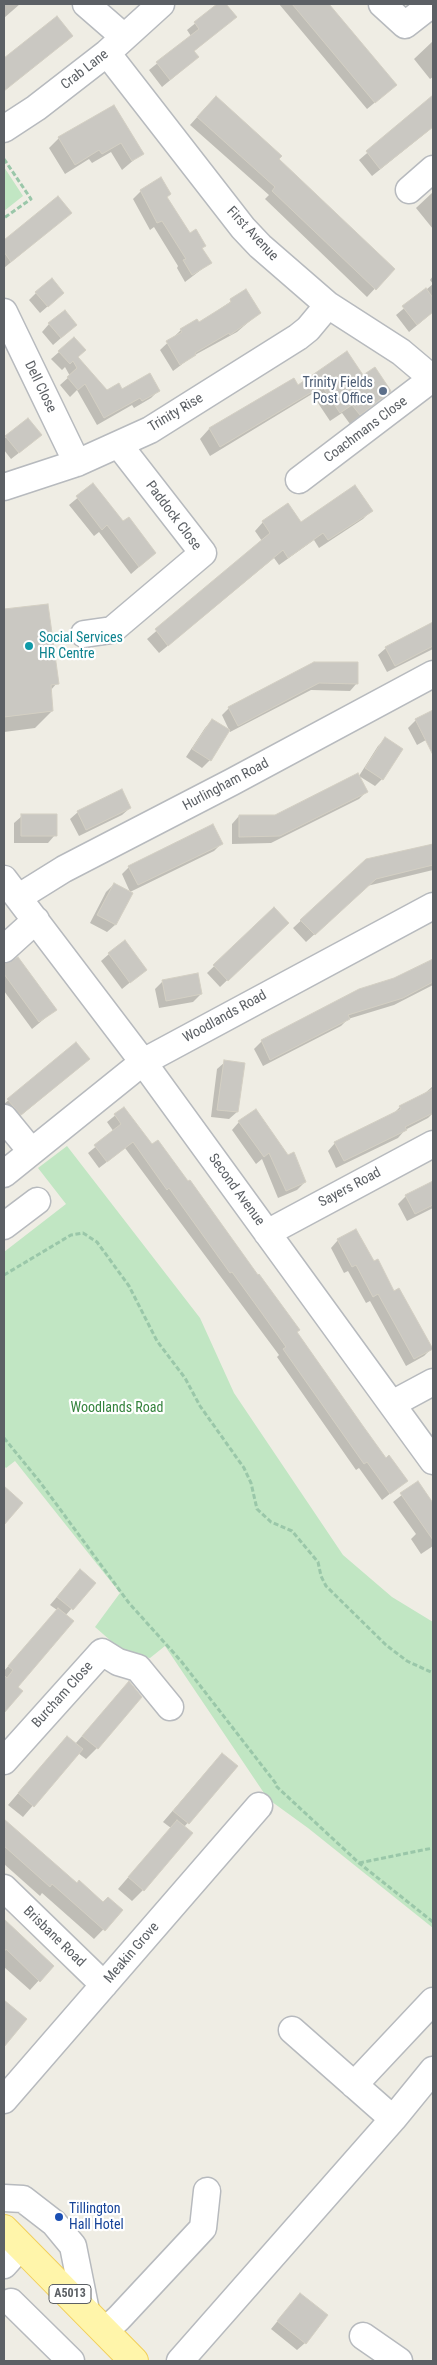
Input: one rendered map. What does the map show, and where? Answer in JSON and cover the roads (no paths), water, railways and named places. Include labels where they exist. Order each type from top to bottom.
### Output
[{"type":"main road","name":"A5013","points":[[10,2247],[96,2321],[134,2361]]},
{"type":"street","name":"First Avenue","points":[[86,4],[243,228],[267,253],[328,305],[401,352],[433,378]]},
{"type":"street","name":"Crab Lane","points":[[4,129],[36,108],[116,45],[161,4]]},
{"type":"street","points":[[382,4],[405,25],[432,4]]},
{"type":"street","points":[[410,190],[433,169]]},
{"type":"street","name":"Trinity Rise","points":[[4,487],[77,463],[118,445],[173,416],[298,337],[308,329],[328,305]]},
{"type":"street","name":"Dell Close","points":[[4,312],[77,463]]},
{"type":"street","name":"Coachmans Close","points":[[299,480],[433,378]]},
{"type":"street","name":"Paddock Close","points":[[84,634],[112,630],[203,553],[118,445]]},
{"type":"street","name":"Hurlingham Road","points":[[12,888],[64,869],[232,782],[433,674]]},
{"type":"street","name":"Second Avenue","points":[[12,888],[143,1062],[433,1461]]},
{"type":"street","name":"Woodlands Road","points":[[4,1174],[143,1062],[433,906]]},
{"type":"street","points":[[4,949],[36,920]]},
{"type":"street","points":[[4,1118],[31,1151]]},
{"type":"street","name":"Sayers Road","points":[[267,1233],[433,1144]]},
{"type":"street","points":[[4,1226],[37,1201]]},
{"type":"street","points":[[392,1404],[433,1382]]},
{"type":"street","name":"Burcham Close","points":[[4,1761],[102,1652],[118,1662],[138,1668],[170,1707]]},
{"type":"street","name":"Meakin Grove","points":[[4,2100],[259,1806]]},
{"type":"street","name":"Brisbane Road","points":[[4,1888],[104,1985]]},
{"type":"street","points":[[354,2085],[433,2001]]},
{"type":"street","points":[[292,2030],[393,2119]]},
{"type":"street","points":[[180,2361],[393,2119],[433,2070]]},
{"type":"street","points":[[4,2198],[23,2200],[54,2223],[73,2246],[96,2321],[119,2318],[202,2228],[207,2191]]},
{"type":"street","points":[[11,2302],[71,2361]]},
{"type":"street","points":[[363,2336],[399,2361]]},
{"type":"place","name":"Trinity Fields Post Office","points":[[383,391]]},
{"type":"place","name":"Social Services HR Centre","points":[[29,646]]},
{"type":"place","name":"Tillington Hall Hotel","points":[[59,2217]]}]
